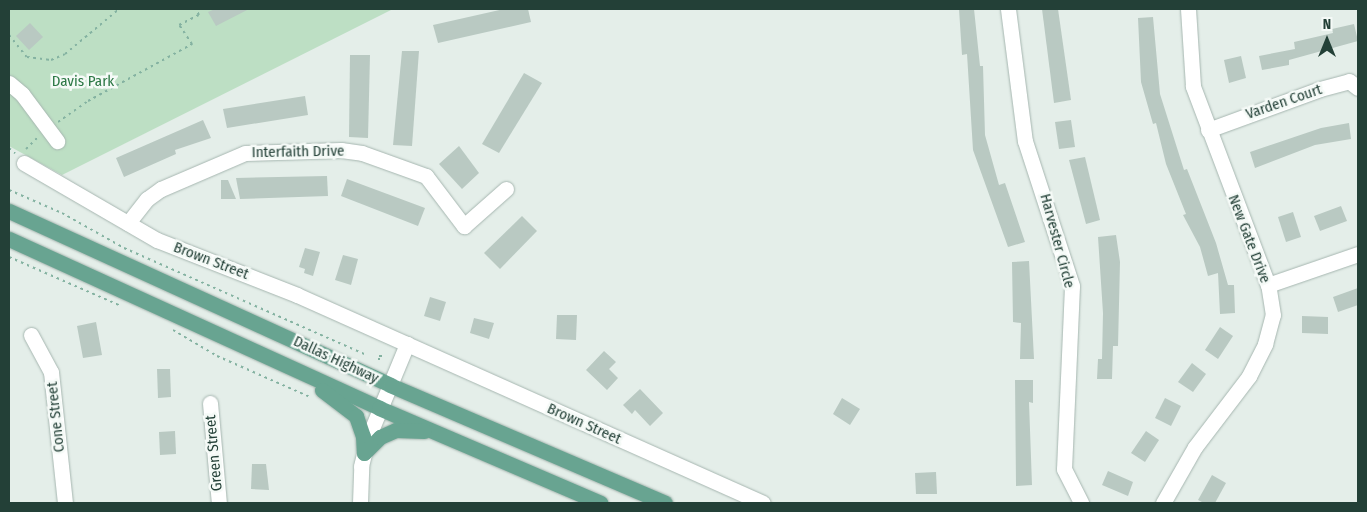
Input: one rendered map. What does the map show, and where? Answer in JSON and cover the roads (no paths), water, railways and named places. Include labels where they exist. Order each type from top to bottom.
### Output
[{"type":"main road","name":"Dallas Highway","points":[[9,211],[390,385],[666,503]]},
{"type":"main road","name":"Dallas Highway","points":[[9,239],[380,408],[601,503]]},
{"type":"main road","points":[[286,365],[352,410],[361,426],[364,453]]},
{"type":"main road","points":[[364,453],[380,437],[396,430],[437,432]]},
{"type":"street","name":"Harvester Circle","points":[[1008,9],[1025,141],[1072,286],[1064,469],[1080,503]]},
{"type":"street","name":"New Gate Drive","points":[[1163,503],[1179,471],[1249,376],[1265,344],[1273,315],[1268,285],[1193,86],[1188,9]]},
{"type":"street","name":"Varden Court","points":[[1208,130],[1320,89],[1349,81],[1358,88]]},
{"type":"street","points":[[9,82],[22,94],[52,135]]},
{"type":"street","name":"Interfaith Drive","points":[[128,223],[147,200],[161,189],[245,152],[341,150],[362,153],[426,176],[464,226],[506,189]]},
{"type":"street","name":"Brown Street","points":[[24,163],[157,240],[230,267],[763,503]]},
{"type":"street","points":[[1268,285],[1358,254]]},
{"type":"street","name":"Cone Street","points":[[31,336],[51,372],[65,503]]},
{"type":"street","points":[[360,503],[364,453],[406,344]]},
{"type":"street","name":"Green Street","points":[[210,403],[219,503]]},
{"type":"park label","name":"Davis Park","points":[[83,82]]}]
